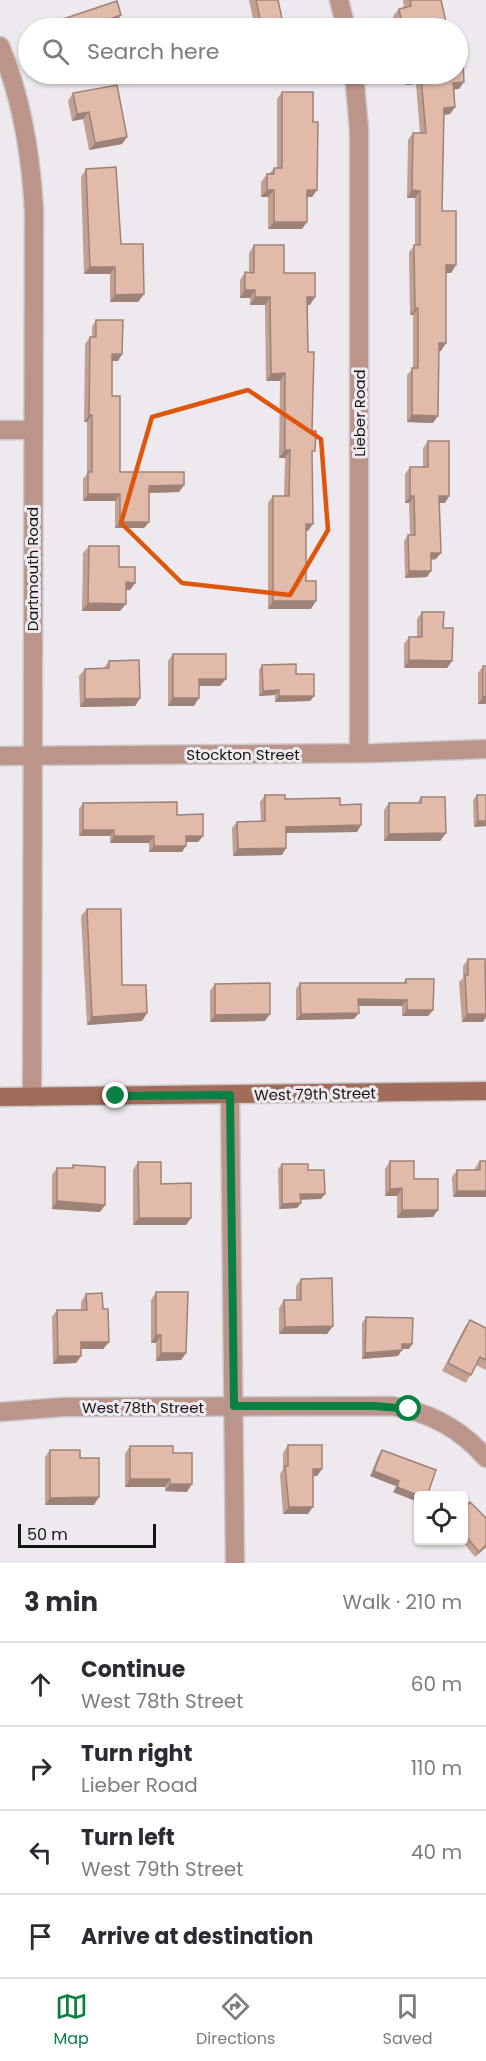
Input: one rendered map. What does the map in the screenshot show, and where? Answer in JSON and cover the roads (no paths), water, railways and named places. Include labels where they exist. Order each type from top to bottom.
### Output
[{"type":"main road","name":"West 79th Street","points":[[0,1097],[486,1092]]},
{"type":"street","points":[[339,0],[344,18]]},
{"type":"street","name":"Dartmouth Road","points":[[0,46],[24,127],[33,195],[32,1097]]},
{"type":"street","name":"Lieber Road","points":[[355,84],[359,129],[359,753]]},
{"type":"street","points":[[0,430],[32,430]]},
{"type":"street","name":"Stockton Street","points":[[0,756],[359,753],[486,749]]},
{"type":"street","points":[[230,1095],[235,1563]]},
{"type":"street","name":"West 78th Street","points":[[0,1412],[63,1407],[375,1406],[409,1409],[456,1430],[486,1458]]}]
